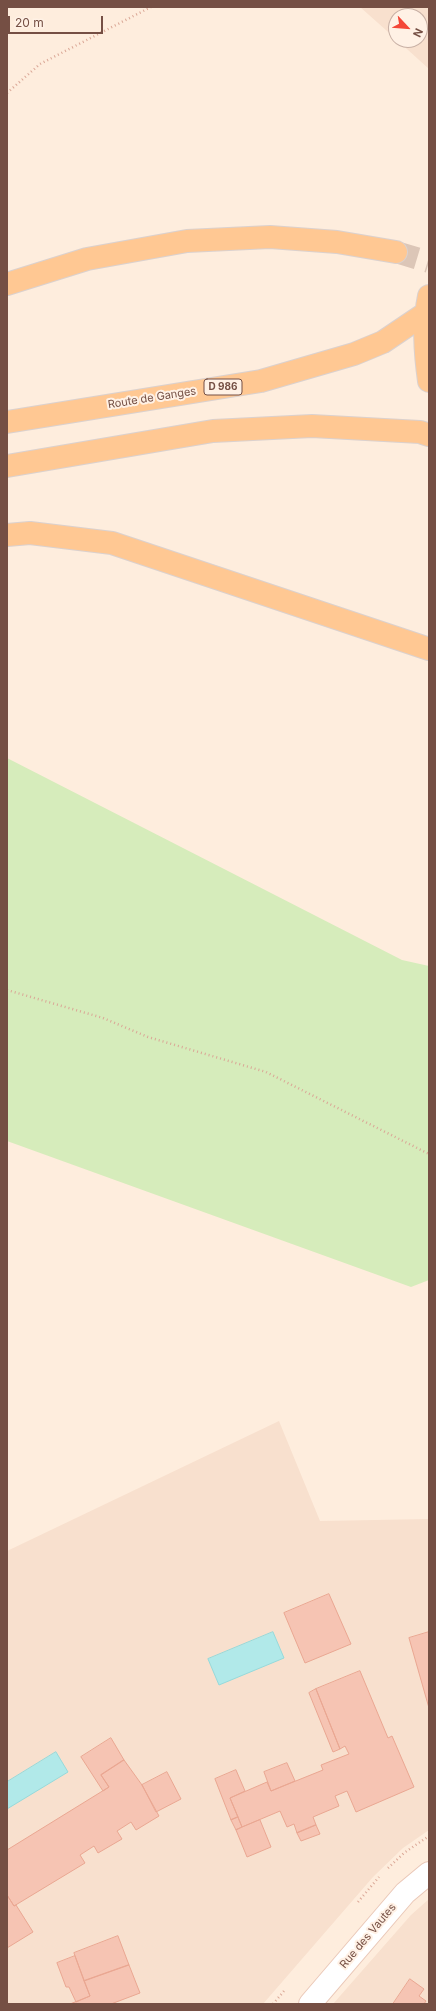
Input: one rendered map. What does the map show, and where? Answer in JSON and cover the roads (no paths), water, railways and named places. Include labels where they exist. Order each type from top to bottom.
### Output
[{"type":"main road","points":[[7,284],[87,259],[187,241],[270,237],[337,242],[396,252]]},
{"type":"main road","points":[[427,305],[425,348],[429,380]]},
{"type":"main road","name":"Route de Ganges","points":[[7,422],[262,381],[354,354],[383,342],[427,305]]},
{"type":"main road","points":[[7,466],[213,430],[312,426],[420,432],[429,435]]},
{"type":"main road","points":[[7,535],[30,533],[112,543],[429,649]]},
{"type":"street","name":"Rue des Vautes","points":[[310,2004],[405,1893],[429,1873]]},
{"type":"water","points":[[273,1632],[284,1658],[219,1685],[208,1659]]},
{"type":"water","points":[[56,1752],[68,1772],[7,1809],[7,1782]]},
{"type":"tunnel","points":[[396,252],[429,262]]}]
